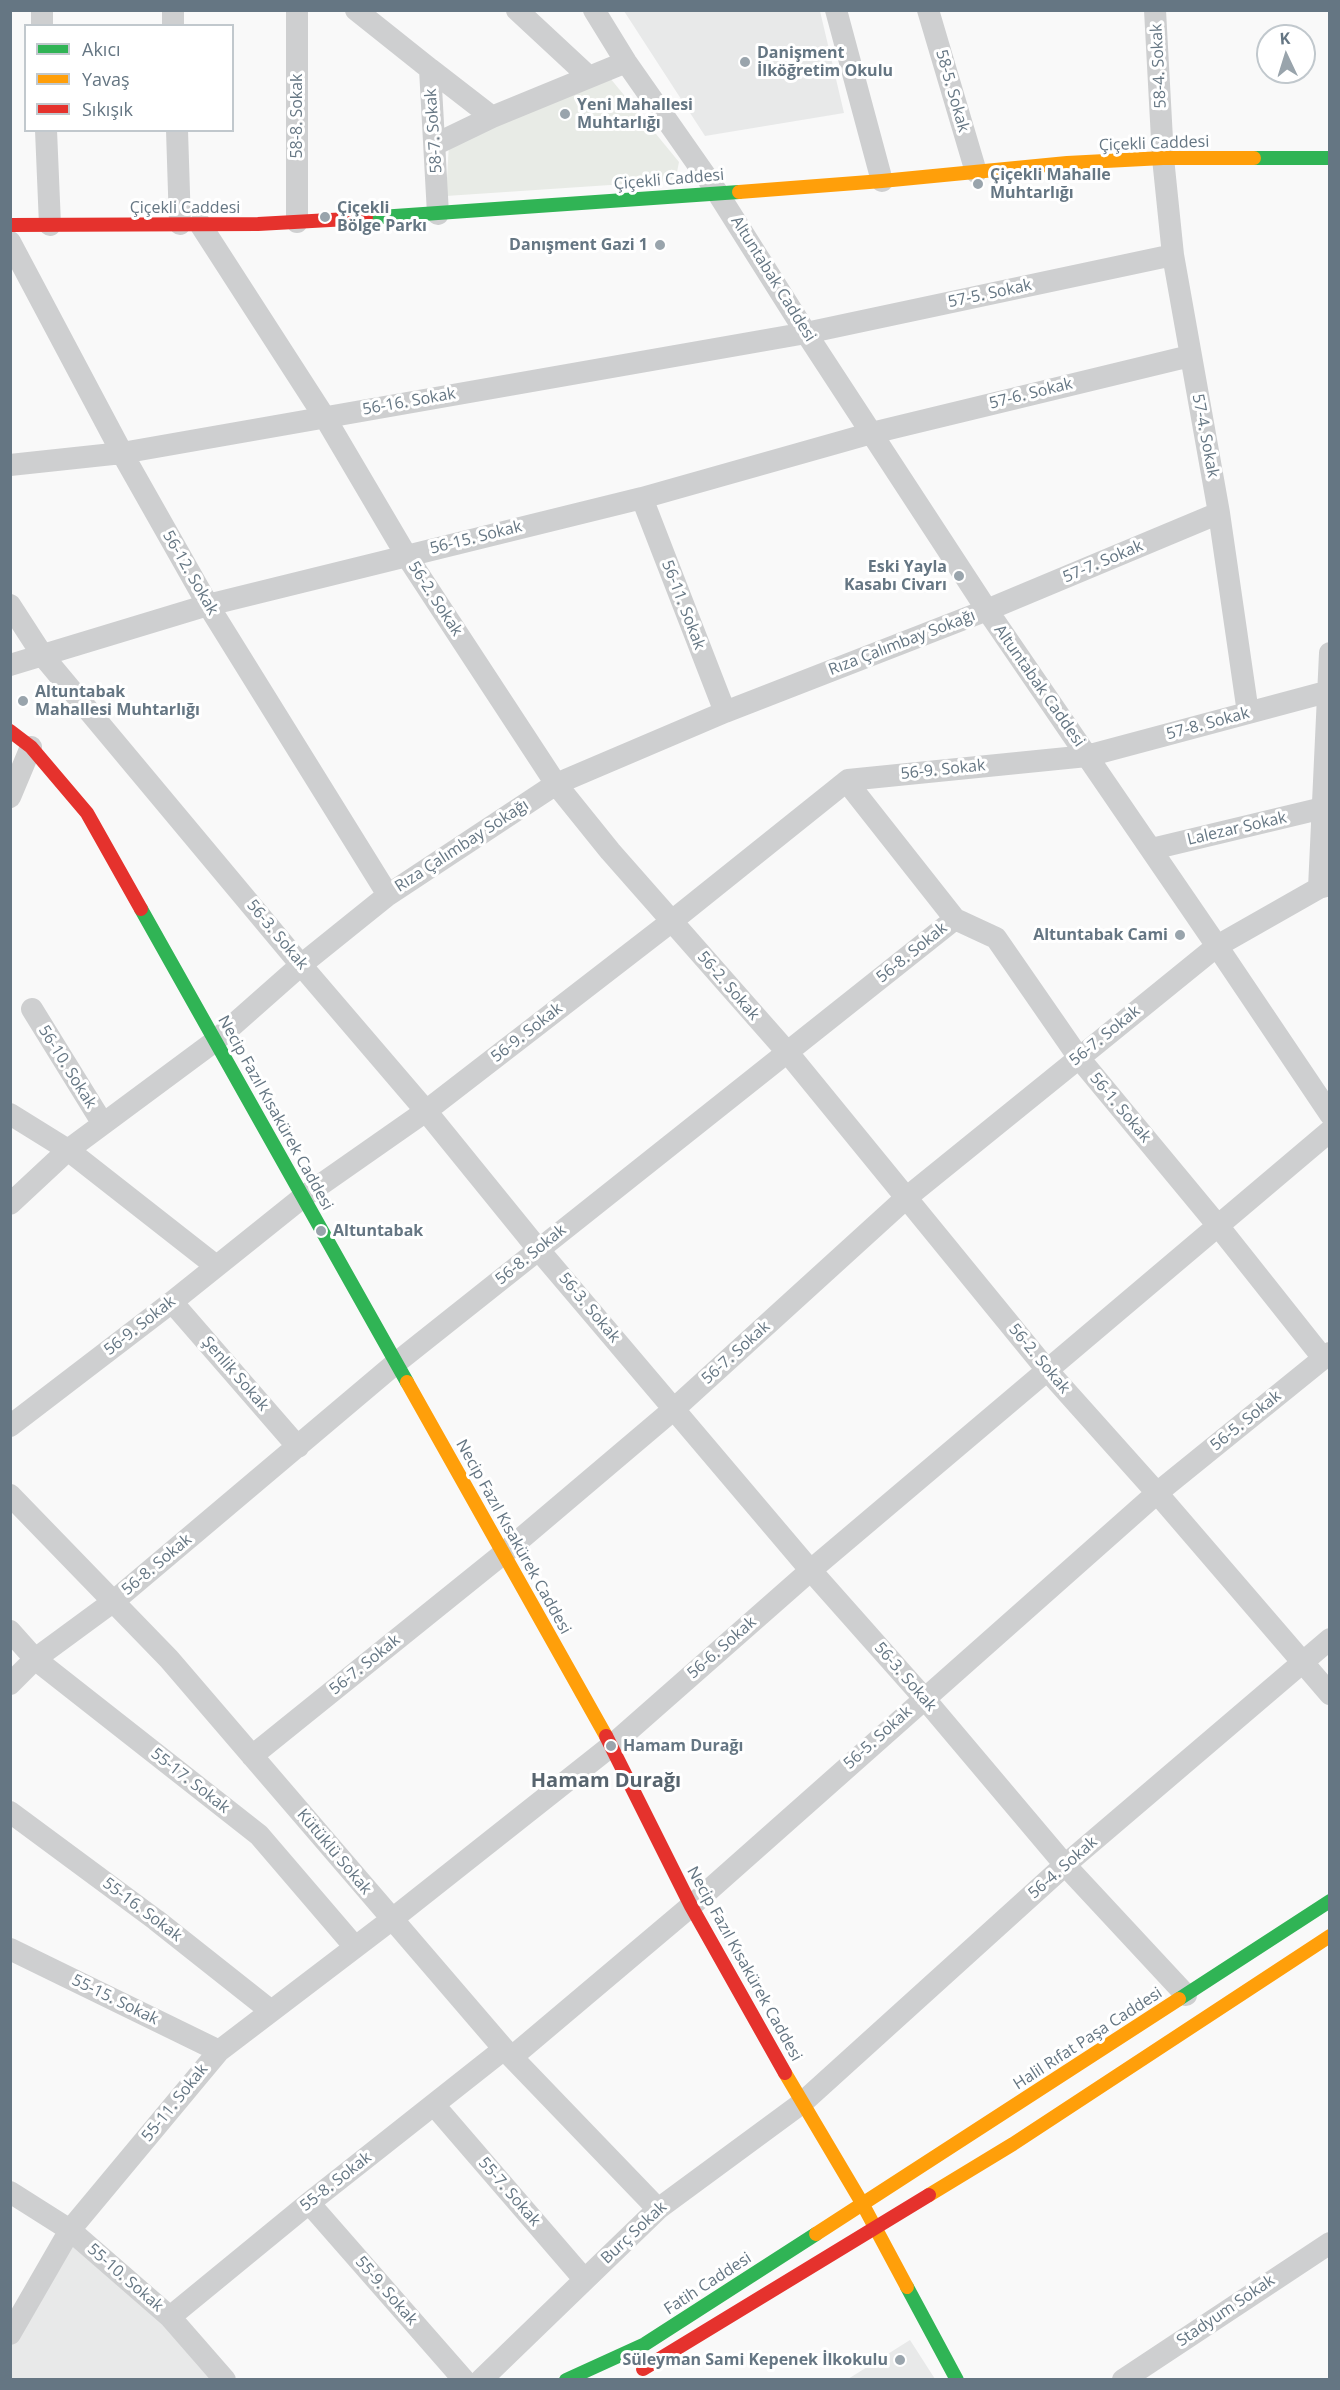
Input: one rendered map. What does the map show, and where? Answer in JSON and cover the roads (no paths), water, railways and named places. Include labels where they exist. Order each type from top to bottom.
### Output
[{"type":"street","name":"58-8. Sokak","points":[[297,10],[297,222]]},
{"type":"street","name":"58-7. Sokak","points":[[357,10],[430,69],[436,144],[438,214]]},
{"type":"street","points":[[517,10],[588,75]]},
{"type":"street","name":"Altuntabak Caddesi","points":[[594,10],[626,62],[717,192],[987,610],[1152,849],[1329,1114]]},
{"type":"street","points":[[836,10],[882,181]]},
{"type":"street","name":"58-5. Sokak","points":[[928,10],[976,172]]},
{"type":"street","name":"58-4. Sokak","points":[[1155,10],[1163,158]]},
{"type":"street","points":[[436,144],[588,75],[626,62]]},
{"type":"street","points":[[430,69],[492,117]]},
{"type":"street","points":[[46,132],[50,225]]},
{"type":"street","points":[[177,132],[190,224]]},
{"type":"street","name":"Çiçekli Caddesi","points":[[10,225],[297,222],[438,214],[1163,158],[1329,158]]},
{"type":"street","name":"57-4. Sokak","points":[[1163,158],[1173,255],[1220,513],[1248,713]]},
{"type":"street","name":"56-2. Sokak","points":[[190,224],[324,417],[406,555],[556,784],[610,851],[788,1053],[1047,1370],[1157,1493],[1329,1694]]},
{"type":"street","name":"56-12. Sokak","points":[[10,242],[122,453],[208,605],[387,895]]},
{"type":"street","name":"57-5. Sokak","points":[[806,333],[1173,255]]},
{"type":"street","name":"56-16. Sokak","points":[[10,465],[122,453],[806,333]]},
{"type":"street","name":"57-6. Sokak","points":[[872,433],[1190,356]]},
{"type":"street","name":"56-15. Sokak","points":[[10,665],[208,605],[642,498],[872,433]]},
{"type":"street","name":"56-11. Sokak","points":[[642,498],[725,712]]},
{"type":"street","name":"57-7. Sokak","points":[[987,610],[1220,513]]},
{"type":"street","name":"56-3. Sokak","points":[[10,605],[43,656],[426,1111],[538,1249],[1065,1865],[1186,1995]]},
{"type":"street","name":"Rıza Çalımbay Sokağı","points":[[10,1204],[68,1150],[215,1041],[301,965],[387,895],[556,784],[725,712],[987,610]]},
{"type":"street","points":[[1324,886],[1326,838],[1323,808],[1329,653]]},
{"type":"street","name":"57-8. Sokak","points":[[1087,756],[1329,692]]},
{"type":"street","name":"Necip Fazıl Kısakürek Caddesi","points":[[10,731],[32,747],[87,813],[504,1553],[611,1746],[691,1906],[862,2204],[957,2379]]},
{"type":"street","points":[[10,797],[32,747]]},
{"type":"street","name":"56-9. Sokak","points":[[10,1426],[172,1302],[303,1197],[426,1111],[672,921],[848,780],[1087,756]]},
{"type":"street","name":"56-1. Sokak","points":[[847,782],[955,918],[996,938],[1079,1058],[1326,1356]]},
{"type":"street","name":"Lalezar Sokak","points":[[1152,849],[1323,808]]},
{"type":"street","name":"56-7. Sokak","points":[[252,1756],[504,1553],[674,1409],[906,1198],[1217,946],[1324,886]]},
{"type":"street","name":"56-8. Sokak","points":[[10,1684],[35,1659],[114,1601],[396,1363],[955,918]]},
{"type":"street","name":"56-10. Sokak","points":[[32,1009],[103,1124]]},
{"type":"street","points":[[10,1114],[68,1150],[216,1266]]},
{"type":"street","name":"56-6. Sokak","points":[[391,1920],[611,1746],[811,1570],[1219,1227],[1329,1131]]},
{"type":"street","name":"Şenlik Sokak","points":[[172,1302],[298,1447]]},
{"type":"street","name":"56-5. Sokak","points":[[508,2053],[691,1906],[1157,1493],[1326,1356]]},
{"type":"street","name":"Kütüklü Sokak","points":[[10,1495],[169,1659],[391,1920],[508,2053],[658,2209]]},
{"type":"street","name":"55-17. Sokak","points":[[10,1630],[35,1659],[259,1834],[355,1947]]},
{"type":"street","name":"56-4. Sokak","points":[[802,2103],[1065,1865],[1329,1639]]},
{"type":"street","name":"55-16. Sokak","points":[[10,1812],[156,1920],[271,2011]]},
{"type":"street","name":"Halil Rıfat Paşa Caddesi","points":[[862,2204],[1329,1901]]},
{"type":"street","name":"55-11. Sokak","points":[[10,2334],[70,2230],[219,2050],[391,1920]]},
{"type":"street","points":[[629,2375],[658,2361],[1013,2144],[1329,1936]]},
{"type":"street","name":"55-15. Sokak","points":[[10,1949],[219,2050]]},
{"type":"street","name":"55-8. Sokak","points":[[170,2317],[309,2203],[434,2105],[508,2053]]},
{"type":"street","name":"Burç Sokak","points":[[481,2379],[658,2209],[802,2103]]},
{"type":"street","name":"55-7. Sokak","points":[[434,2105],[584,2279]]},
{"type":"street","name":"55-10. Sokak","points":[[10,2192],[70,2230],[170,2317],[225,2379]]},
{"type":"street","name":"55-9. Sokak","points":[[309,2203],[464,2379]]},
{"type":"street","name":"Fatih Caddesi","points":[[566,2379],[645,2344],[862,2204]]},
{"type":"street","name":"Stadyum Sokak","points":[[1123,2379],[1329,2242]]},
{"type":"place","name":"Danişment İlköğretim Okulu","points":[[745,62]]},
{"type":"place","name":"Yeni Mahallesi Muhtarlığı","points":[[565,114]]},
{"type":"place","name":"Çiçekli Mahalle Muhtarlığı","points":[[978,184]]},
{"type":"place","name":"Çiçekli Bölge Parkı","points":[[325,217]]},
{"type":"place","name":"Danışment Gazi 1","points":[[660,245]]},
{"type":"place","name":"Eski Yayla Kasabı Civarı","points":[[959,576]]},
{"type":"place","name":"Altuntabak Mahallesi Muhtarlığı","points":[[23,701]]},
{"type":"place","name":"Altuntabak Cami","points":[[1180,935]]},
{"type":"place","name":"Altuntabak","points":[[321,1231]]},
{"type":"place","name":"Hamam Durağı","points":[[611,1746]]},
{"type":"place","name":"Süleyman Sami Kepenek İlkokulu","points":[[900,2360]]},
{"type":"district","name":"Hamam Durağı","points":[[606,1781]]}]
